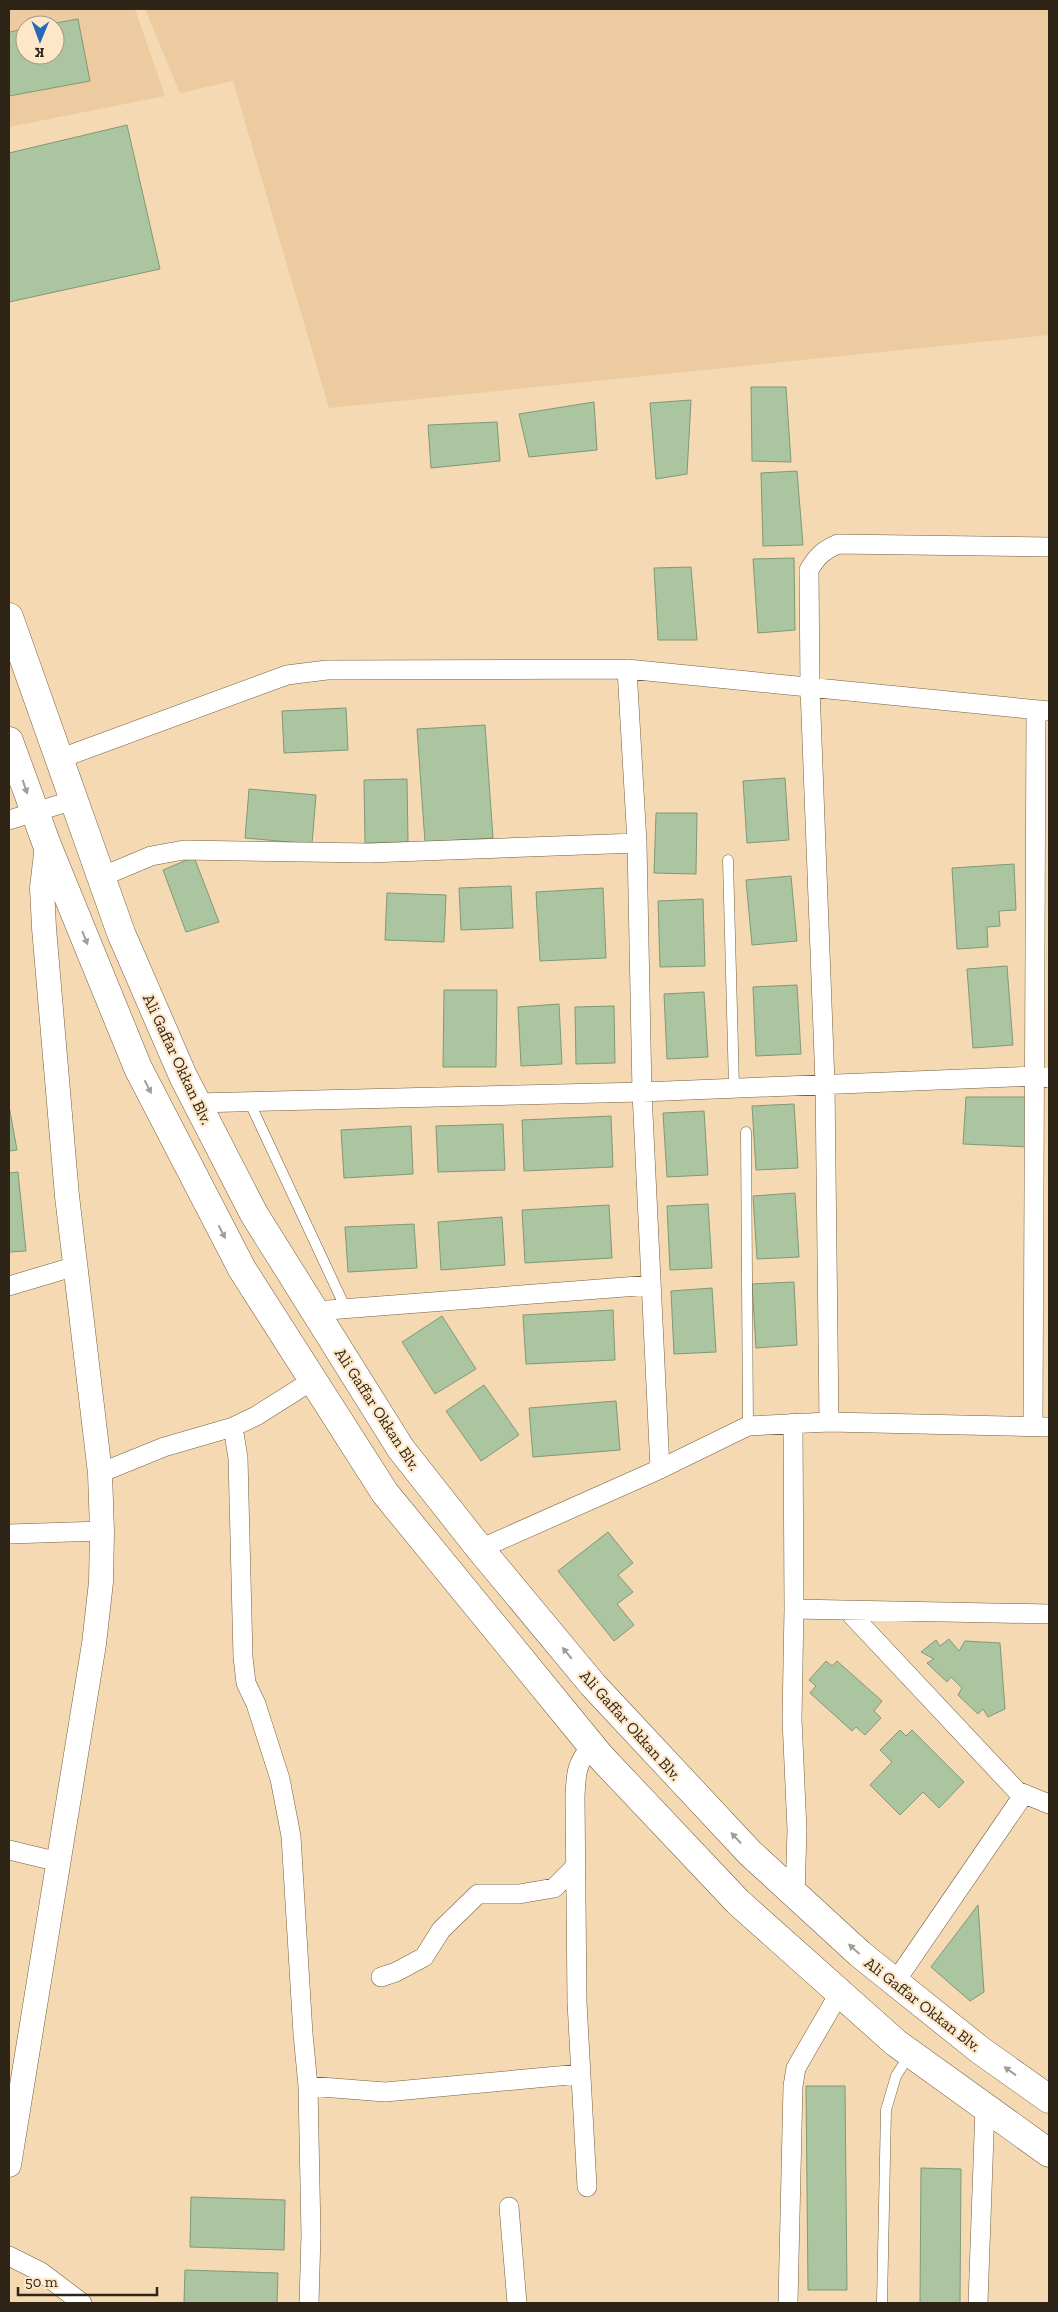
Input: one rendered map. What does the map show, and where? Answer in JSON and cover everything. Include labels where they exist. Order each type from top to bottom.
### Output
[{"type":"main road","name":"Ali Gaffar Okkan Blv.","points":[[9,618],[121,933],[183,1076],[254,1214],[401,1450],[593,1685],[750,1853],[860,1954],[980,2050],[1049,2099]]},
{"type":"main road","points":[[9,741],[21,816],[47,845],[138,1068],[242,1268],[385,1493],[592,1745],[738,1902],[911,2053],[1049,2154]]},
{"type":"street","points":[[829,1422],[825,1083],[810,688],[809,576],[816,557],[825,549],[838,544],[1049,547]]},
{"type":"street","points":[[627,669],[638,843],[642,1092],[660,1469]]},
{"type":"street","points":[[59,759],[287,675],[327,670],[627,669],[1042,710],[1041,1426],[829,1422],[793,1422],[748,1426],[660,1469],[480,1549]]},
{"type":"street","points":[[21,816],[74,800]]},
{"type":"street","points":[[101,877],[151,856],[184,850],[369,853],[638,843]]},
{"type":"street","points":[[9,2165],[94,1644],[100,1582],[102,1532],[100,1473],[76,1266],[44,928],[42,888],[47,845]]},
{"type":"street","points":[[196,1102],[642,1092],[825,1083],[1042,1077]]},
{"type":"street","points":[[9,1286],[76,1266]]},
{"type":"street","points":[[315,1311],[651,1285]]},
{"type":"street","points":[[100,1473],[164,1447],[233,1427],[256,1416],[313,1380]]},
{"type":"street","points":[[793,1422],[794,1609],[792,1719],[797,1830],[796,1895]]},
{"type":"street","points":[[233,1427],[238,1458],[246,1683],[256,1704],[280,1779],[291,1836],[308,2086],[311,2235],[309,2303]]},
{"type":"street","points":[[9,1534],[102,1532]]},
{"type":"street","points":[[794,1609],[1049,1614]]},
{"type":"street","points":[[848,1611],[1017,1791],[1049,1804]]},
{"type":"street","points":[[587,2187],[576,2002],[576,1771],[582,1757],[592,1745]]},
{"type":"street","points":[[895,1982],[1024,1794]]},
{"type":"street","points":[[9,1850],[59,1862]]},
{"type":"street","points":[[381,1977],[396,1972],[424,1957],[440,1930],[478,1894],[519,1894],[554,1888],[576,1866]]},
{"type":"street","points":[[788,2303],[793,2086],[796,2068],[840,1992]]},
{"type":"street","points":[[308,2086],[385,2092],[580,2074]]},
{"type":"street","points":[[978,2303],[985,2107]]},
{"type":"street","points":[[510,2208],[517,2303]]},
{"type":"street","points":[[9,2256],[40,2272],[82,2303]]},
{"type":"lane","points":[[728,860],[734,1087]]},
{"type":"lane","points":[[249,1101],[346,1309]]},
{"type":"lane","points":[[746,1132],[748,1426]]},
{"type":"lane","points":[[882,2303],[886,2110],[896,2076],[911,2053]]},
{"type":"shaded area","points":[[9,9],[135,9],[165,96],[9,127]]},
{"type":"shaded area","points":[[145,9],[1049,9],[1049,335],[329,408],[233,81],[180,93]]},
{"type":"building","points":[[78,19],[90,81],[9,96],[9,32],[15,31],[15,65],[65,65],[65,21]]},
{"type":"building","points":[[127,125],[160,269],[9,302],[9,153]]},
{"type":"building","points":[[751,387],[786,387],[791,462],[752,461]]},
{"type":"building","points":[[691,400],[687,474],[656,479],[650,403]]},
{"type":"building","points":[[594,402],[597,450],[529,457],[519,414]]},
{"type":"building","points":[[497,422],[500,461],[431,468],[428,425]]},
{"type":"building","points":[[797,471],[803,545],[763,546],[761,473]]},
{"type":"building","points":[[794,558],[795,630],[758,633],[753,559]]},
{"type":"building","points":[[691,567],[697,640],[658,640],[654,568]]},
{"type":"building","points":[[346,708],[348,750],[284,753],[282,711]]},
{"type":"building","points":[[485,725],[493,838],[425,842],[417,729]]},
{"type":"building","points":[[785,778],[789,840],[747,843],[743,781]]},
{"type":"building","points":[[407,779],[408,842],[365,843],[364,780]]},
{"type":"building","points":[[249,789],[316,795],[312,844],[245,838]]},
{"type":"building","points":[[656,813],[697,813],[696,874],[654,873]]},
{"type":"building","points":[[194,857],[219,922],[186,932],[163,870]]},
{"type":"building","points":[[1014,864],[1016,910],[999,911],[1000,926],[987,927],[988,947],[957,949],[952,868]]},
{"type":"building","points":[[791,876],[797,941],[752,945],[746,880]]},
{"type":"building","points":[[511,886],[513,928],[461,930],[459,888]]},
{"type":"building","points":[[603,888],[606,958],[540,961],[536,892]]},
{"type":"building","points":[[387,893],[446,895],[444,942],[385,940]]},
{"type":"building","points":[[703,899],[705,966],[660,967],[658,901]]},
{"type":"building","points":[[1007,966],[1013,1045],[973,1048],[967,969]]},
{"type":"building","points":[[797,985],[801,1054],[756,1056],[753,987]]},
{"type":"building","points":[[444,990],[497,990],[496,1067],[443,1067]]},
{"type":"building","points":[[704,992],[708,1057],[667,1059],[664,994]]},
{"type":"building","points":[[559,1004],[562,1064],[521,1066],[518,1007]]},
{"type":"building","points":[[614,1006],[615,1063],[576,1064],[575,1007]]},
{"type":"building","points":[[966,1097],[1030,1097],[1029,1147],[963,1144]]},
{"type":"building","points":[[794,1104],[798,1168],[756,1170],[752,1106]]},
{"type":"building","points":[[9,1106],[17,1150],[9,1151]]},
{"type":"building","points":[[704,1111],[708,1175],[667,1177],[663,1113]]},
{"type":"building","points":[[611,1116],[613,1167],[524,1171],[522,1120]]},
{"type":"building","points":[[503,1124],[505,1170],[438,1172],[436,1126]]},
{"type":"building","points":[[411,1126],[413,1174],[344,1178],[341,1130]]},
{"type":"building","points":[[18,1172],[26,1251],[9,1252],[9,1173]]},
{"type":"building","points":[[795,1193],[799,1257],[757,1259],[753,1196]]},
{"type":"building","points":[[708,1204],[712,1268],[670,1270],[667,1206]]},
{"type":"building","points":[[609,1205],[612,1258],[525,1263],[522,1210]]},
{"type":"building","points":[[502,1217],[505,1265],[441,1270],[438,1222]]},
{"type":"building","points":[[414,1224],[417,1268],[348,1272],[345,1227]]},
{"type":"building","points":[[794,1282],[797,1345],[756,1348],[752,1284]]},
{"type":"building","points":[[712,1288],[716,1352],[674,1354],[671,1291]]},
{"type":"building","points":[[613,1310],[615,1360],[526,1364],[523,1315]]},
{"type":"building","points":[[442,1316],[476,1369],[435,1394],[402,1342]]},
{"type":"building","points":[[484,1385],[519,1435],[481,1461],[446,1411]]},
{"type":"building","points":[[616,1401],[620,1450],[533,1457],[529,1408]]},
{"type":"building","points":[[608,1532],[633,1563],[618,1575],[633,1592],[617,1604],[634,1625],[614,1641],[558,1571]]},
{"type":"building","points":[[949,1639],[959,1651],[965,1641],[1000,1643],[1005,1709],[988,1717],[983,1709],[978,1714],[958,1695],[962,1688],[951,1677],[947,1682],[927,1663],[934,1659],[921,1652],[936,1640],[940,1646]]},
{"type":"building","points":[[826,1661],[832,1666],[837,1661],[882,1701],[874,1711],[881,1718],[865,1735],[856,1727],[852,1731],[810,1693],[816,1686],[809,1680]]},
{"type":"building","points":[[900,1730],[906,1736],[912,1730],[964,1782],[939,1808],[923,1792],[900,1815],[870,1785],[892,1762],[880,1750]]},
{"type":"building","points":[[978,1905],[984,1992],[970,2001],[931,1967]]},
{"type":"building","points":[[806,2086],[845,2086],[847,2290],[808,2290]]},
{"type":"building","points":[[921,2168],[961,2169],[960,2303],[920,2303]]},
{"type":"building","points":[[191,2197],[285,2200],[284,2250],[190,2247]]},
{"type":"building","points":[[185,2270],[278,2273],[277,2303],[184,2303]]}]
